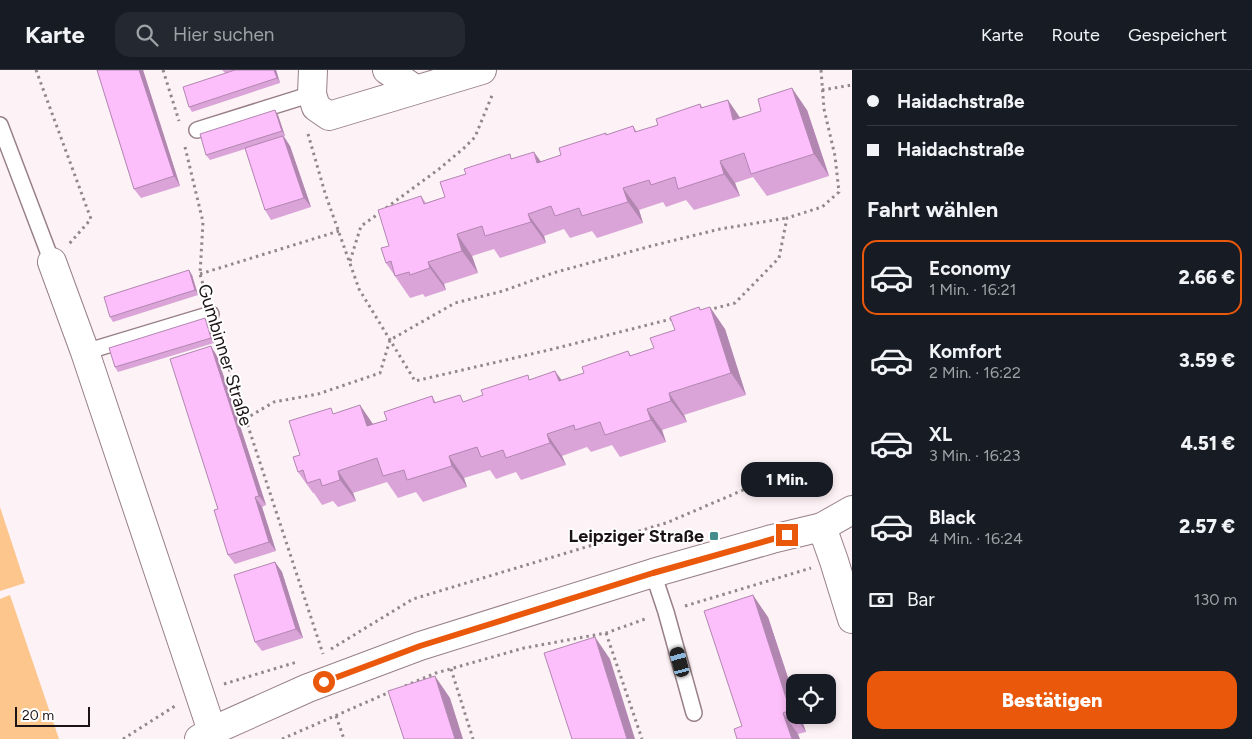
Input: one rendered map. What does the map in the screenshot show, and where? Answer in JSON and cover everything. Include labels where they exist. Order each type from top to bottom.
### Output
[{"type":"street","points":[[387,70],[415,89]]},
{"type":"street","points":[[312,82],[316,107],[329,116],[415,89],[489,78]]},
{"type":"street","points":[[52,262],[85,352],[198,692],[206,735],[308,688],[420,646],[653,573],[772,539],[822,527],[852,510]]},
{"type":"street","points":[[822,527],[852,619]]},
{"type":"lane","points":[[197,130],[312,82]]},
{"type":"lane","points":[[0,126],[52,262]]},
{"type":"lane","points":[[85,352],[211,314]]},
{"type":"lane","points":[[653,573],[666,612],[694,713]]},
{"type":"path","points":[[36,70],[91,219],[52,262]]},
{"type":"path","points":[[163,70],[180,124],[197,130]]},
{"type":"path","points":[[245,419],[274,402],[318,394],[380,373],[390,340],[455,303],[651,246],[711,231],[787,218],[822,207],[839,192],[835,156],[824,109],[821,70]]},
{"type":"path","points":[[350,261],[362,226],[439,169],[475,137],[489,78]]},
{"type":"path","points":[[822,90],[852,84]]},
{"type":"path","points":[[329,116],[305,121],[325,193],[359,289],[415,381],[554,350],[678,317]]},
{"type":"path","name":"Gumbinner Straße","points":[[197,130],[182,137],[203,222],[200,274],[211,314],[323,654],[413,599],[666,523],[795,468]]},
{"type":"path","points":[[706,310],[735,303],[779,258],[787,218]]},
{"type":"path","points":[[200,274],[339,231]]},
{"type":"path","points":[[282,739],[436,672],[524,648],[606,633],[666,612],[834,561]]},
{"type":"path","points":[[606,633],[642,739]]},
{"type":"path","points":[[123,739],[198,692],[305,660]]},
{"type":"path","points":[[451,669],[473,739]]},
{"type":"path","points":[[336,716],[344,739]]},
{"type":"shaded area","points":[[0,507],[25,583],[0,591]]},
{"type":"shaded area","points":[[10,595],[59,739],[0,739],[0,599]]},
{"type":"building","points":[[97,70],[139,70],[174,176],[134,189]]},
{"type":"building","points":[[235,70],[274,70],[277,78],[189,107],[183,87]]},
{"type":"building","points":[[792,88],[814,154],[751,174],[744,153],[720,161],[724,174],[678,189],[675,177],[651,185],[649,180],[623,188],[628,202],[582,216],[579,208],[555,216],[551,206],[528,214],[531,222],[485,236],[482,226],[457,234],[462,251],[428,262],[430,268],[410,275],[409,272],[395,276],[391,261],[386,263],[381,248],[389,246],[378,210],[421,196],[424,204],[445,197],[440,182],[466,174],[464,169],[510,154],[511,159],[534,152],[537,163],[561,155],[559,148],[633,126],[635,132],[658,125],[656,119],[700,104],[701,108],[728,100],[733,120],[761,111],[758,99]]},
{"type":"building","points":[[275,110],[282,131],[206,155],[200,134]]},
{"type":"building","points":[[283,136],[304,198],[265,210],[245,148]]},
{"type":"building","points":[[189,270],[195,290],[110,317],[104,297]]},
{"type":"building","points":[[699,307],[700,310],[710,307],[731,373],[669,393],[671,401],[647,409],[651,420],[605,435],[600,422],[575,430],[574,425],[547,434],[550,443],[506,458],[503,450],[481,457],[477,447],[449,456],[452,466],[407,480],[404,470],[383,476],[377,458],[338,471],[340,480],[322,486],[320,479],[307,483],[303,470],[298,472],[293,457],[300,455],[289,421],[331,408],[333,414],[360,405],[367,426],[387,420],[384,412],[432,396],[434,403],[460,395],[463,402],[483,395],[481,390],[528,375],[529,380],[555,371],[559,381],[584,373],[582,367],[628,351],[630,356],[654,348],[650,338],[675,330],[670,317]]},
{"type":"building","points":[[205,318],[211,338],[115,367],[109,348]]},
{"type":"building","points":[[211,346],[259,496],[255,497],[269,542],[228,555],[214,510],[218,509],[170,359]]},
{"type":"building","points":[[275,562],[296,629],[255,642],[234,575]]},
{"type":"building","points":[[753,595],[786,698],[786,712],[783,713],[792,739],[737,739],[734,729],[742,726],[704,611]]},
{"type":"building","points":[[595,637],[627,739],[572,739],[544,653]]},
{"type":"building","points":[[435,676],[455,739],[404,739],[388,691]]},
{"type":"place","name":"Leipziger Straße","points":[[714,536]]},
{"type":"route","points":[[324,682],[420,646],[653,573],[787,535]]}]
